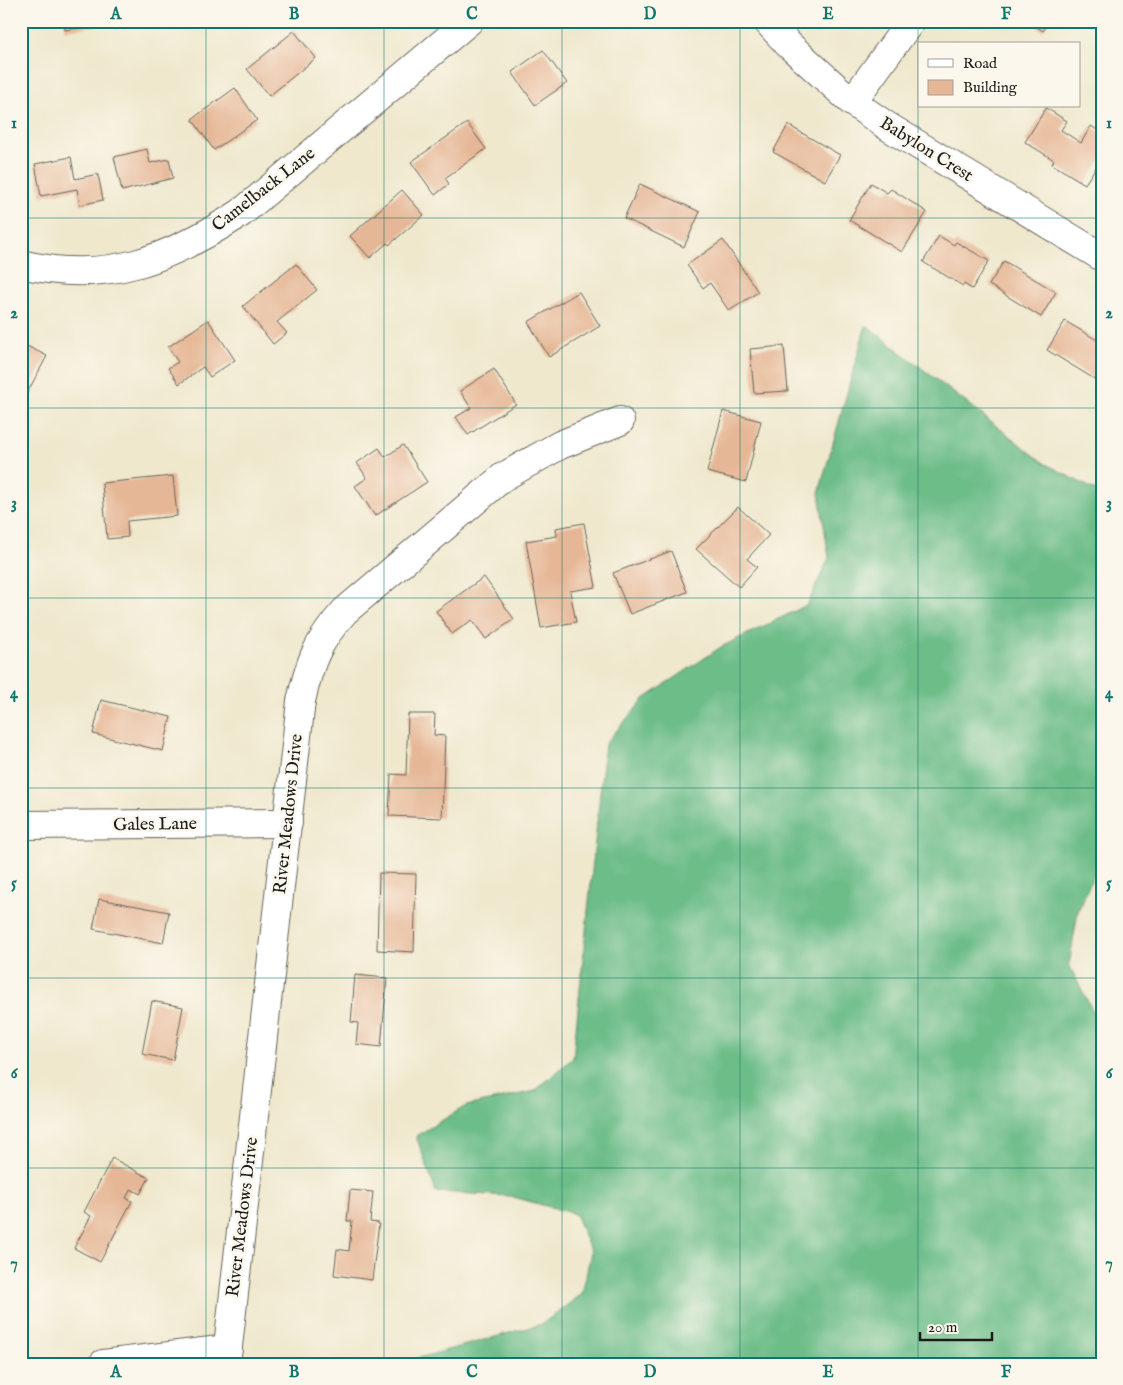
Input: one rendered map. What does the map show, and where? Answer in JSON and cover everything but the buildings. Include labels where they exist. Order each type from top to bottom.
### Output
[{"type":"street","name":"Camelback Lane","points":[[21,264],[62,271],[100,271],[138,265],[204,237],[241,213],[469,21]]},
{"type":"street","name":"Babylon Crest","points":[[767,21],[788,44],[852,102],[896,132],[1102,257]]},
{"type":"street","points":[[852,102],[911,21]]},
{"type":"street","name":"River Meadows Drive","points":[[227,1357],[301,702],[313,656],[328,630],[345,611],[503,477],[560,444],[620,421]]},
{"type":"street","name":"Gales Lane","points":[[21,825],[288,823]]},
{"type":"street","points":[[102,1364],[227,1357]]},
{"type":"green space","points":[[866,325],[1044,463],[1102,494],[1102,863],[1097,867],[1078,911],[1069,965],[1102,1029],[1102,1364],[397,1364],[542,1324],[582,1294],[591,1252],[575,1214],[510,1196],[436,1192],[416,1136],[466,1106],[535,1091],[573,1058],[605,744],[644,699],[721,647],[807,605],[829,558],[819,493]]}]
